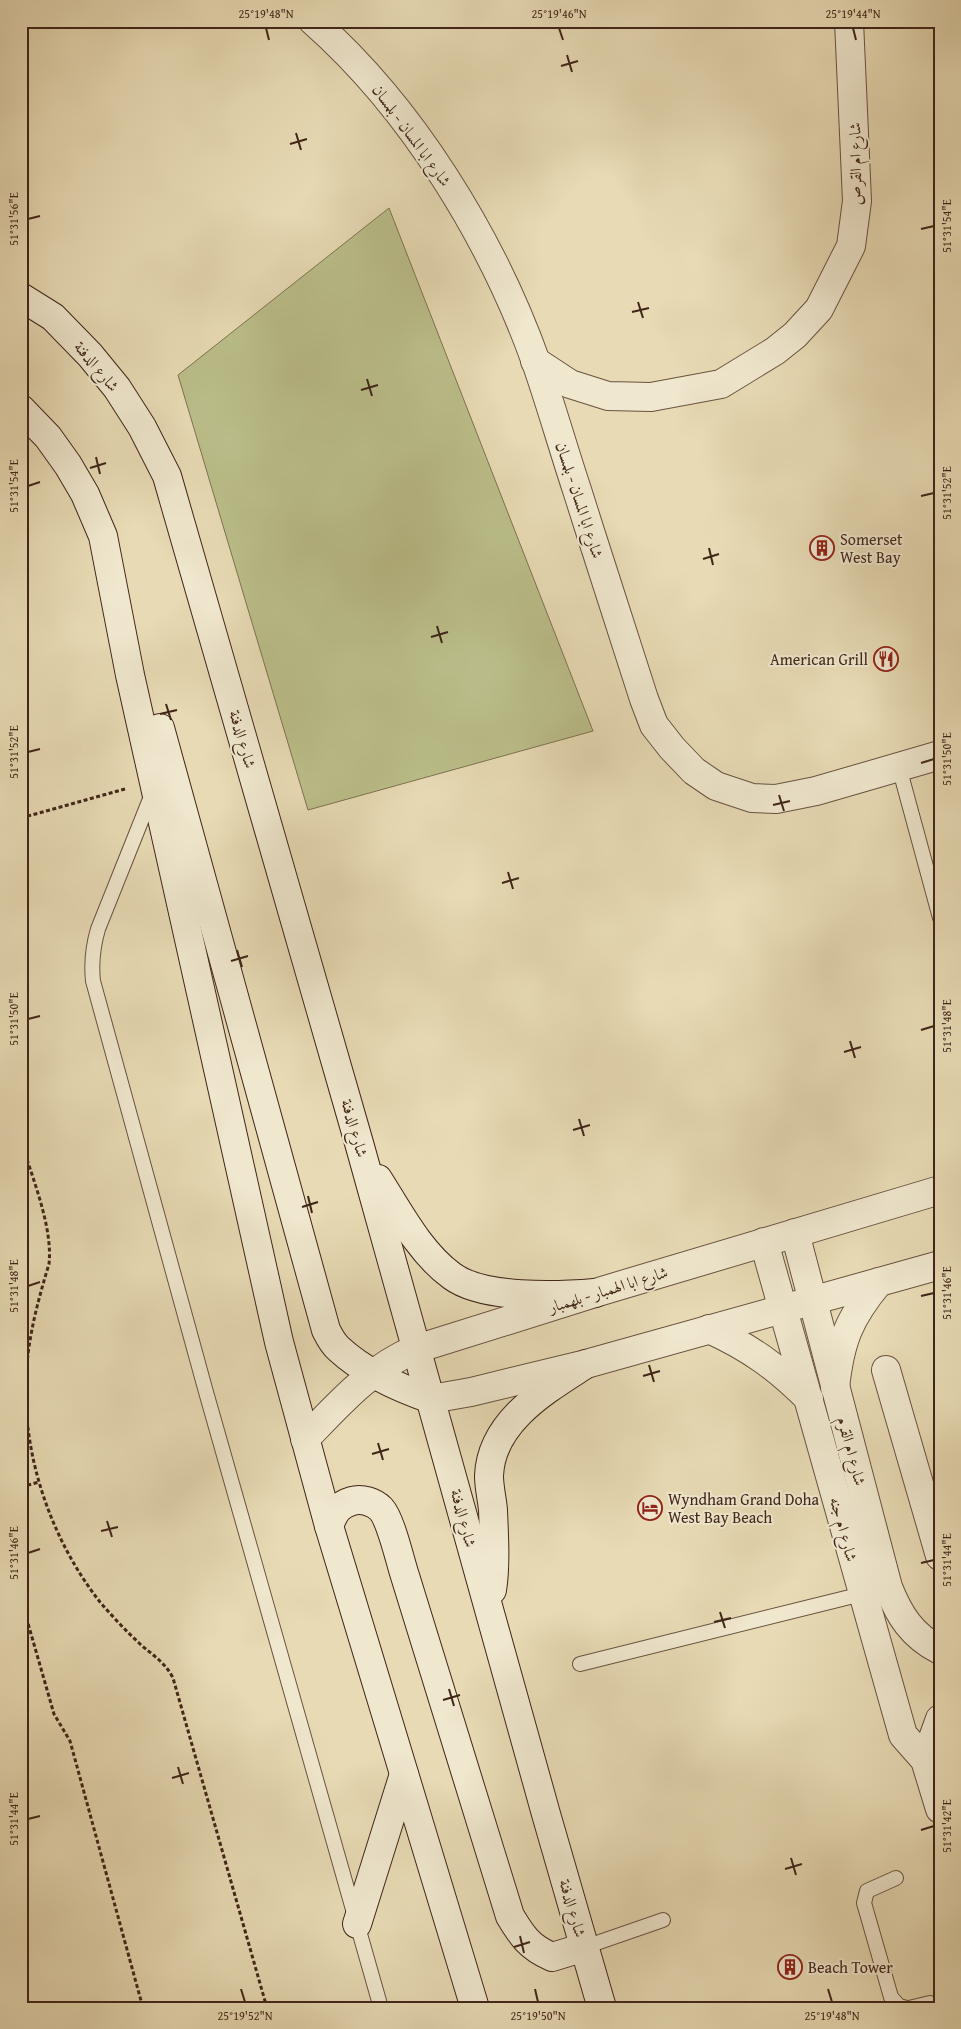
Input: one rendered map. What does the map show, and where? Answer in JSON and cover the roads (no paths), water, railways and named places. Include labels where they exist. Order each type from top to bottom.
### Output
[{"type":"main road","name":"شارع ابا المسان - بلمسان","points":[[313,21],[335,40],[379,88],[446,178],[496,268],[535,361],[644,699],[654,725],[672,748],[694,771],[716,786],[752,798],[776,799],[816,791],[940,754]]},
{"type":"main road","name":"شارع ام القرص","points":[[535,361],[570,384],[608,396],[651,398],[721,384],[775,352],[796,334],[819,309],[851,246],[857,201],[849,21]]},
{"type":"main road","name":"شارع الدفنة","points":[[21,297],[54,317],[90,355],[117,388],[142,427],[167,476],[359,1143],[602,2008]]},
{"type":"main road","points":[[21,409],[48,437],[68,465],[85,494],[103,536],[130,675],[279,1342],[329,1526],[475,2008]]},
{"type":"main road","points":[[130,675],[153,708],[162,735],[326,1330],[337,1348],[373,1373],[413,1393],[431,1399],[471,1392],[586,1364],[940,1265]]},
{"type":"main road","points":[[359,1143],[374,1172],[414,1234],[433,1258],[453,1277],[475,1287],[492,1290],[537,1295],[595,1293]]},
{"type":"main road","name":"شارع ابا الهمبار - بلهمبار","points":[[305,1439],[356,1387],[373,1373],[399,1356],[416,1349],[595,1293],[940,1190]]},
{"type":"main road","name":"شارع ام القرم","points":[[795,1233],[888,1587],[896,1609],[909,1628],[927,1644],[940,1650]]},
{"type":"main road","name":"شارع ام جنه","points":[[764,1242],[903,1735],[925,1760],[940,1809]]},
{"type":"main road","points":[[835,1388],[838,1359],[846,1330],[860,1304],[879,1282]]},
{"type":"main road","points":[[709,1329],[737,1342],[763,1358],[787,1377],[809,1399]]},
{"type":"main road","points":[[489,1609],[493,1583],[493,1510],[489,1475],[494,1454],[503,1433],[525,1408],[538,1396],[586,1364]]},
{"type":"main road","points":[[886,1370],[940,1556]]},
{"type":"main road","points":[[329,1526],[334,1513],[344,1504],[357,1500],[370,1502],[381,1510],[387,1522],[405,1576],[510,1916],[523,1937],[537,1950],[552,1956],[585,1946]]},
{"type":"main road","points":[[925,1760],[940,1719]]},
{"type":"main road","points":[[357,1924],[404,1774]]},
{"type":"lane","points":[[899,767],[940,918]]},
{"type":"lane","points":[[155,783],[98,928],[92,954],[93,981],[381,2008]]},
{"type":"lane","points":[[580,1664],[862,1594]]},
{"type":"lane","points":[[896,1878],[867,1891],[864,1904],[891,1998],[899,2006],[908,2008],[930,2003],[931,2008]]},
{"type":"lane","points":[[585,1946],[663,1920]]},
{"type":"place","name":"Somerset West Bay","points":[[822,548]]},
{"type":"place","name":"American Grill","points":[[886,659]]},
{"type":"place","name":"Wyndham Grand Doha West Bay Beach","points":[[650,1508]]},
{"type":"place","name":"Beach Tower","points":[[790,1967]]}]
